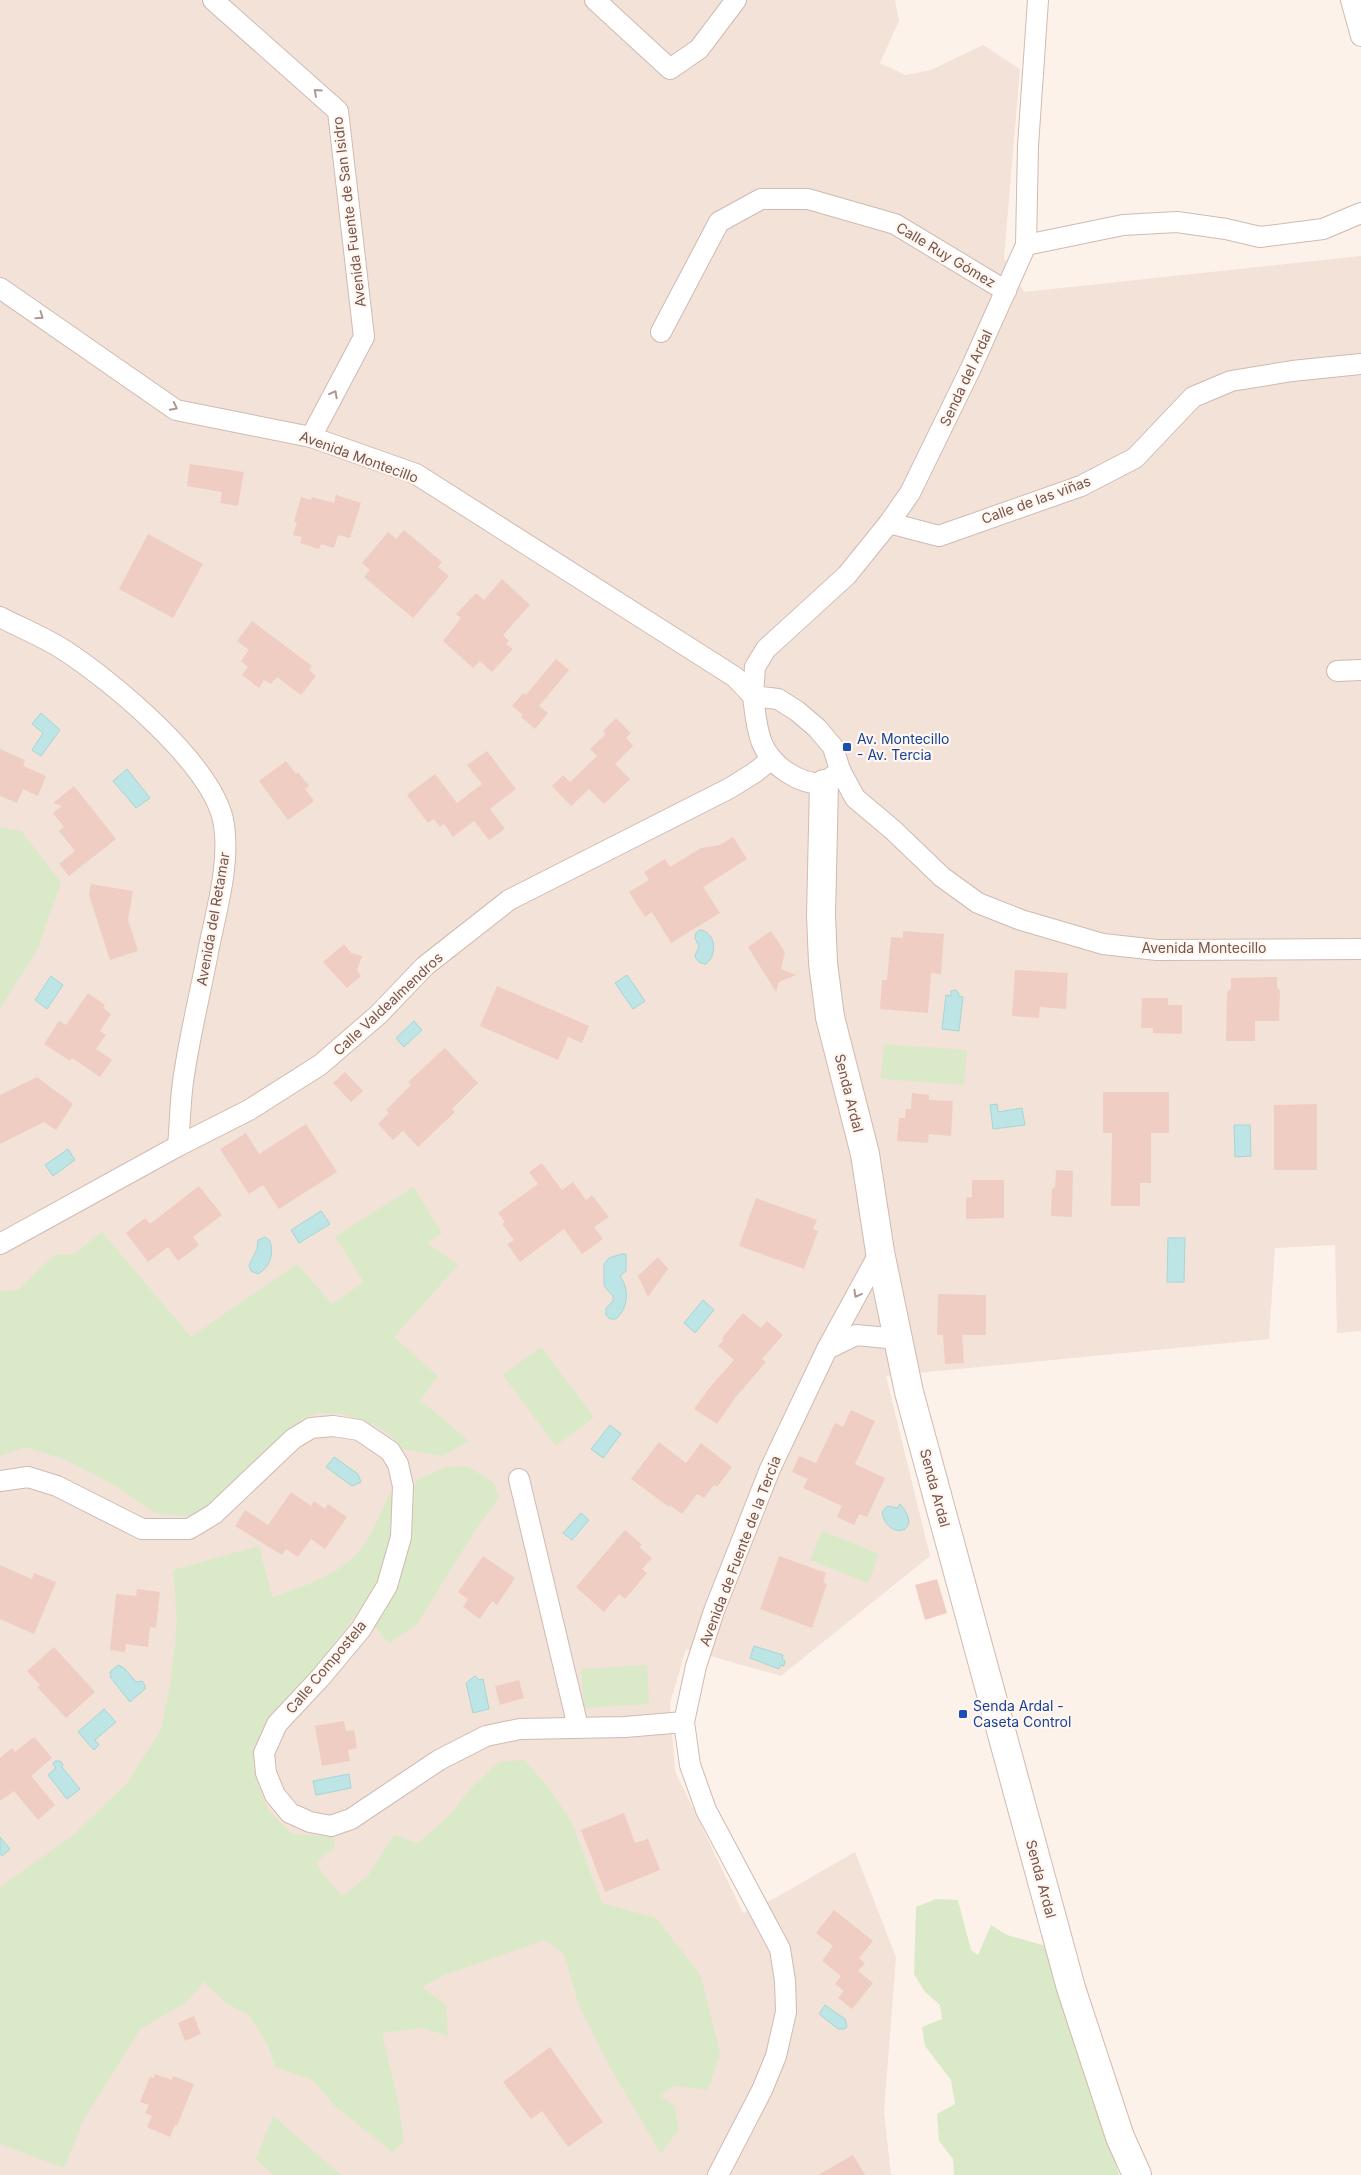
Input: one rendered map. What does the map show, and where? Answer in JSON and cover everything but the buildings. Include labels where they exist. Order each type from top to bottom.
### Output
[{"type":"main road","name":"Senda Ardal","points":[[832,777],[821,915],[823,963],[830,1017],[864,1154],[880,1252],[898,1339],[912,1402],[1071,1988],[1120,2137],[1137,2175]]},
{"type":"street","name":"Avenida Fuente de San Isidro","points":[[213,0],[338,111],[364,337],[311,437]]},
{"type":"street","points":[[595,0],[670,69],[699,49],[736,0]]},
{"type":"street","name":"Senda del Ardal","points":[[772,759],[762,744],[753,696],[755,668],[766,649],[847,575],[889,523],[910,493],[1026,245],[1028,146],[1038,0]]},
{"type":"street","points":[[1351,0],[1361,36]]},
{"type":"street","name":"Calle Ruy Gómez","points":[[661,332],[719,222],[761,200],[808,200],[895,224],[1006,291]]},
{"type":"street","points":[[1026,245],[1122,225],[1177,222],[1226,229],[1260,237],[1323,229],[1361,213]]},
{"type":"street","name":"Avenida Montecillo","points":[[0,288],[176,410],[311,437],[416,474],[736,677],[753,696],[778,699],[797,711],[817,728],[833,747],[832,777],[893,830],[942,878],[978,903],[1021,920],[1103,944],[1157,950],[1361,949]]},
{"type":"street","name":"Calle de las viñas","points":[[889,523],[939,536],[1081,486],[1135,458],[1192,397],[1231,381],[1292,371],[1361,364]]},
{"type":"street","name":"Avenida del Retamar","points":[[0,617],[64,650],[123,695],[156,724],[202,774],[218,802],[224,822],[226,845],[222,880],[183,1081],[178,1146]]},
{"type":"street","points":[[1337,671],[1361,670]]},
{"type":"street","points":[[772,759],[786,771],[801,780],[813,784],[832,777]]},
{"type":"street","name":"Calle Valdealmendros","points":[[0,1244],[178,1146],[249,1110],[320,1065],[378,1015],[425,966],[509,900],[730,788],[754,774],[772,759]]},
{"type":"street","name":"Avenida de Fuente de la Tercia","points":[[718,2175],[762,2090],[776,2056],[786,2012],[785,1981],[780,1949],[706,1810],[690,1766],[684,1722],[696,1666],[714,1610],[770,1469],[827,1349],[880,1252]]},
{"type":"street","points":[[827,1349],[856,1334],[898,1339]]},
{"type":"street","name":"Calle Compostela","points":[[0,1481],[28,1477],[57,1486],[142,1529],[189,1529],[214,1514],[293,1439],[311,1428],[333,1426],[359,1430],[390,1451],[398,1464],[403,1486],[401,1538],[387,1586],[361,1629],[321,1677],[277,1724],[264,1753],[266,1773],[275,1795],[290,1813],[310,1822],[331,1826],[351,1819],[439,1760],[486,1736],[520,1730],[625,1727],[684,1722]]},
{"type":"street","points":[[519,1479],[578,1727]]},
{"type":"shaded area","points":[[0,0],[895,0],[899,21],[880,63],[905,75],[931,70],[983,45],[1020,69],[1004,258],[1024,292],[1361,256],[1361,1331],[1337,1333],[1335,1245],[1275,1248],[1269,1339],[886,1376],[930,1556],[781,1676],[686,1649],[670,1704],[675,1771],[743,1913],[777,1897],[855,1852],[896,1957],[884,2112],[891,2175],[0,2175]]},
{"type":"green space","points":[[0,827],[21,831],[61,882],[37,951],[0,1008]]},
{"type":"green space","points":[[884,1044],[967,1050],[964,1085],[881,1079]]},
{"type":"green space","points":[[413,1187],[442,1233],[427,1243],[458,1265],[394,1337],[438,1376],[420,1400],[469,1441],[443,1456],[403,1449],[388,1433],[366,1421],[342,1414],[320,1413],[303,1418],[201,1512],[183,1517],[155,1513],[113,1484],[64,1459],[25,1447],[0,1456],[0,1291],[18,1290],[54,1255],[74,1254],[102,1232],[191,1337],[297,1264],[332,1304],[364,1282],[335,1237]]},
{"type":"green space","points":[[541,1347],[594,1417],[556,1446],[503,1375]]},
{"type":"green space","points":[[467,1466],[494,1483],[499,1498],[478,1526],[417,1624],[389,1643],[360,1609],[311,1675],[273,1712],[258,1740],[253,1765],[260,1790],[268,1810],[292,1834],[334,1837],[334,1848],[316,1862],[323,1874],[342,1896],[367,1877],[394,1835],[418,1843],[451,1814],[470,1789],[499,1762],[524,1760],[548,1787],[571,1821],[602,1903],[656,1918],[701,1976],[720,2054],[708,2090],[673,2086],[660,2096],[674,2105],[679,2129],[661,2154],[610,2067],[579,2006],[564,1954],[544,1940],[442,1976],[422,1987],[446,2005],[448,2036],[423,2028],[382,2033],[398,2101],[404,2142],[392,2152],[335,2106],[313,2080],[275,2067],[268,2045],[249,2015],[226,2003],[204,1982],[185,2003],[140,2029],[84,2119],[64,2168],[0,2144],[0,1887],[75,1834],[127,1783],[161,1730],[171,1680],[177,1622],[173,1570],[259,1546],[272,1597],[277,1596],[324,1577],[355,1556],[371,1534],[390,1494],[410,1498],[417,1480],[446,1467]]},
{"type":"green space","points":[[822,1531],[879,1554],[868,1583],[810,1560]]},
{"type":"green space","points":[[647,1665],[649,1704],[584,1708],[581,1669]]},
{"type":"green space","points":[[936,1899],[958,1900],[971,1950],[978,1955],[991,1925],[1007,1935],[1046,1946],[1061,1998],[1119,2175],[954,2175],[953,2159],[939,2141],[937,2114],[955,2104],[951,2080],[925,2046],[922,2027],[942,2019],[940,2005],[925,1992],[914,1974],[916,1907]]},
{"type":"green space","points":[[273,2116],[341,2175],[273,2175],[256,2159]]},
{"type":"water","points":[[41,713],[60,730],[41,756],[32,750],[43,733],[32,724]]},
{"type":"water","points":[[127,769],[150,798],[136,808],[113,781]]},
{"type":"water","points":[[699,930],[705,931],[712,939],[714,950],[706,964],[699,962],[695,955],[699,947],[695,938]]},
{"type":"water","points":[[627,975],[645,1001],[633,1009],[615,983]]},
{"type":"water","points":[[51,976],[63,985],[47,1009],[35,1000]]},
{"type":"water","points":[[955,990],[959,996],[963,997],[959,1031],[942,1029],[946,995],[951,996],[951,991]]},
{"type":"water","points":[[414,1021],[422,1030],[404,1047],[396,1038]]},
{"type":"water","points":[[997,1104],[998,1112],[1022,1108],[1025,1125],[993,1129],[990,1105]]},
{"type":"water","points":[[1234,1125],[1250,1125],[1251,1156],[1235,1157]]},
{"type":"water","points":[[68,1149],[75,1160],[53,1176],[45,1165]]},
{"type":"water","points":[[321,1211],[330,1224],[299,1243],[291,1230]]},
{"type":"water","points":[[265,1237],[270,1241],[271,1256],[266,1268],[258,1274],[251,1271],[249,1265],[257,1249],[258,1240]]},
{"type":"water","points":[[1168,1238],[1185,1238],[1184,1282],[1167,1282]]},
{"type":"water","points":[[626,1254],[626,1271],[620,1276],[625,1287],[626,1299],[620,1315],[616,1319],[610,1319],[606,1315],[606,1308],[613,1301],[613,1296],[604,1286],[604,1264],[609,1258]]},
{"type":"water","points":[[703,1300],[714,1310],[695,1333],[684,1323]]},
{"type":"water","points":[[610,1425],[621,1434],[603,1458],[591,1449]]},
{"type":"water","points":[[334,1457],[358,1474],[361,1482],[352,1486],[326,1467]]},
{"type":"water","points":[[900,1504],[907,1514],[909,1522],[907,1527],[902,1530],[896,1530],[885,1521],[882,1512],[887,1506],[898,1508]]},
{"type":"water","points":[[581,1513],[589,1520],[572,1540],[563,1533]]},
{"type":"water","points":[[754,1646],[783,1655],[784,1666],[781,1665],[779,1669],[750,1658]]},
{"type":"water","points":[[118,1665],[124,1668],[136,1682],[142,1681],[145,1685],[145,1689],[130,1702],[111,1678],[110,1672]]},
{"type":"water","points":[[475,1676],[479,1680],[483,1679],[489,1709],[473,1713],[466,1683]]},
{"type":"water","points":[[104,1709],[116,1722],[95,1740],[99,1745],[94,1750],[78,1732]]},
{"type":"water","points":[[55,1761],[60,1761],[63,1764],[62,1767],[80,1789],[67,1799],[48,1775],[56,1768],[53,1764]]},
{"type":"water","points":[[349,1774],[351,1788],[316,1795],[313,1781]]},
{"type":"water","points":[[0,1837],[10,1849],[2,1856],[0,1853]]},
{"type":"water","points":[[825,2005],[845,2019],[847,2026],[845,2029],[838,2029],[819,2014]]},
{"type":"place","name":"Av. Montecillo - Av. Tercia","points":[[847,747]]},
{"type":"place","name":"Senda Ardal - Caseta Control","points":[[963,1714]]}]
